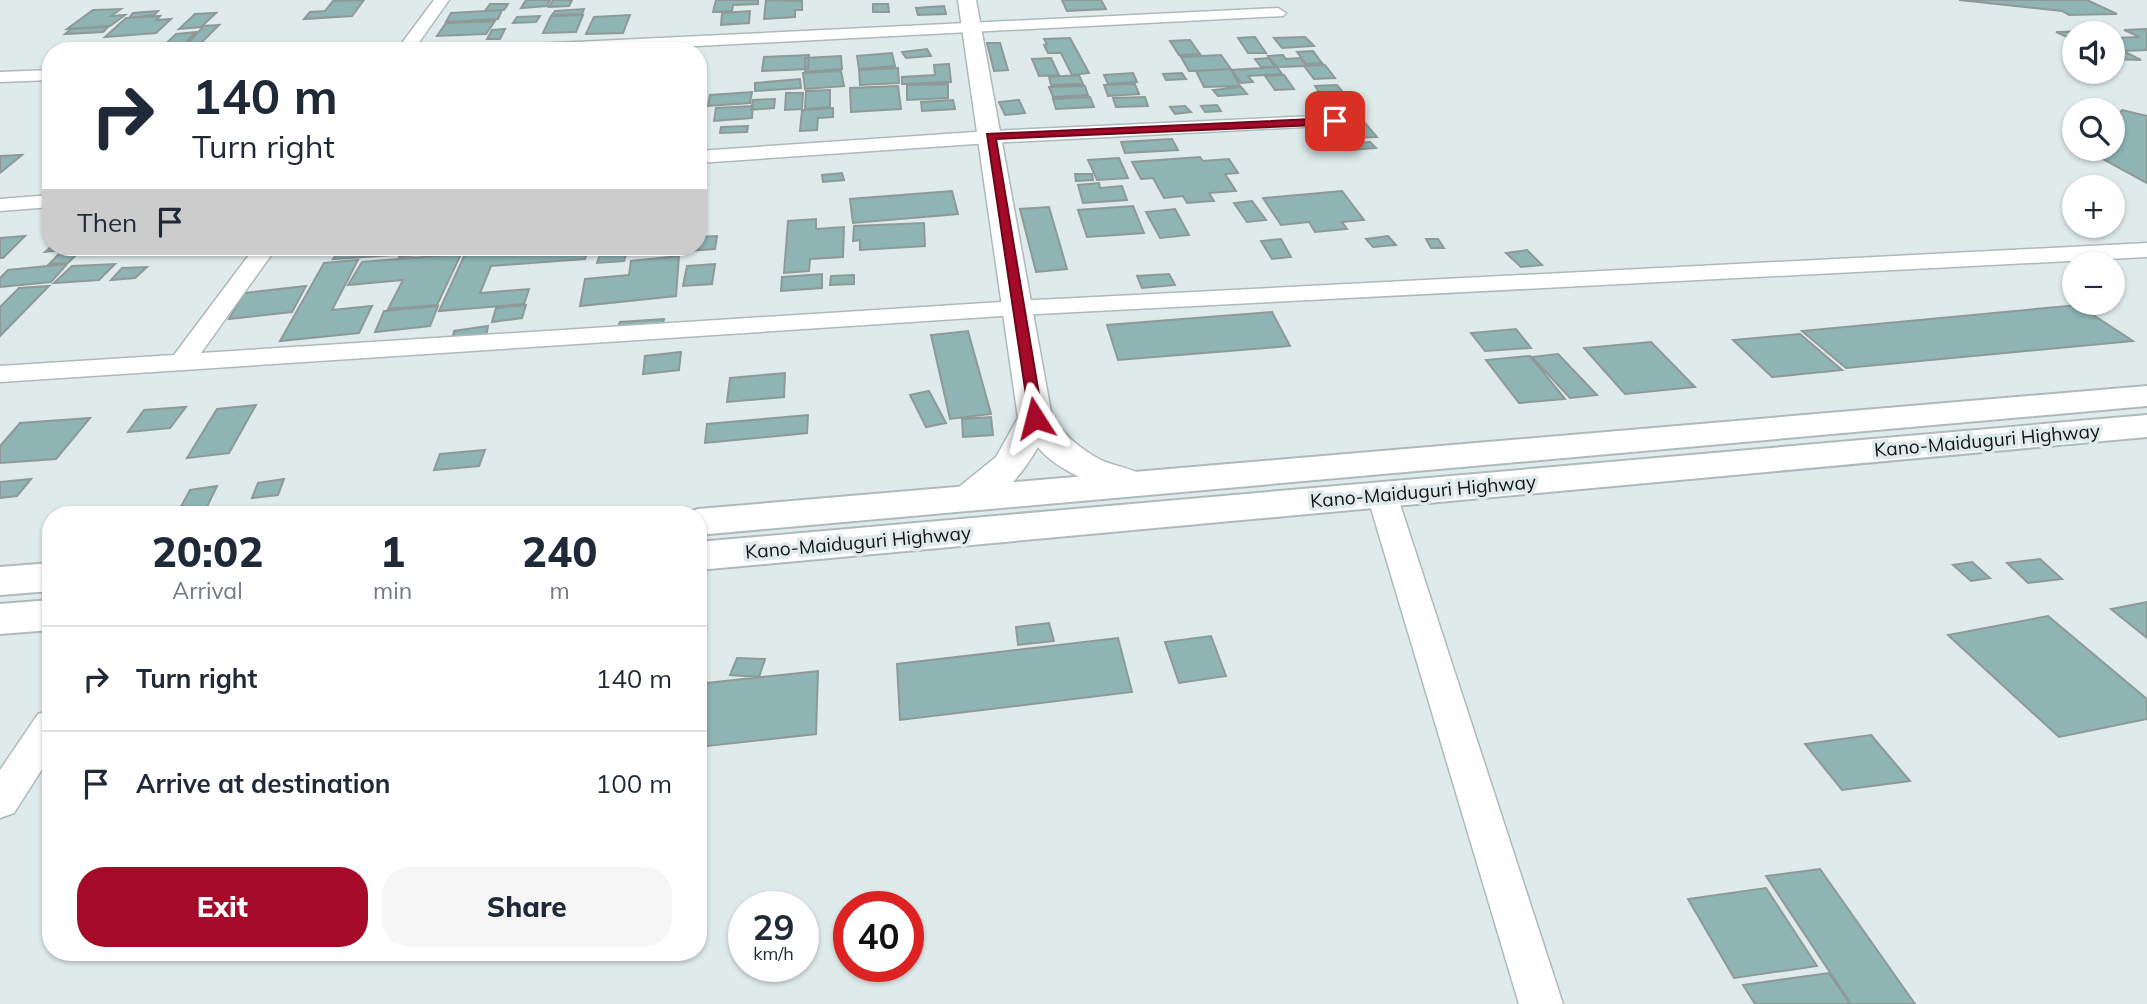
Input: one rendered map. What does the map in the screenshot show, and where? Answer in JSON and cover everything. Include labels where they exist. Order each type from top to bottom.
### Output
[{"type":"highway","name":"Kano-Maiduguri Highway","points":[[707,521],[2147,396]]},
{"type":"highway","name":"Kano-Maiduguri Highway","points":[[707,555],[2147,426]]},
{"type":"highway","points":[[0,581],[42,578]]},
{"type":"highway","points":[[0,620],[42,616]]},
{"type":"street","points":[[411,42],[442,0]]},
{"type":"street","points":[[967,0],[1035,418],[1055,446],[1089,468],[1136,485]]},
{"type":"street","points":[[666,42],[1278,13]]},
{"type":"street","points":[[0,78],[42,76]]},
{"type":"street","points":[[707,156],[990,136],[1335,121]]},
{"type":"street","points":[[0,205],[42,202]]},
{"type":"street","points":[[0,374],[1017,308],[2147,250]]},
{"type":"street","points":[[183,361],[259,256]]},
{"type":"street","points":[[967,499],[1000,477],[1019,454],[1035,418]]},
{"type":"street","points":[[1382,495],[1541,1004]]},
{"type":"street","points":[[0,802],[42,738]]},
{"type":"building","points":[[364,0],[352,16],[304,19],[310,12],[325,11],[333,1]]},
{"type":"building","points":[[526,0],[550,0],[547,6],[521,8]]},
{"type":"building","points":[[553,0],[572,0],[569,6],[549,7]]},
{"type":"building","points":[[716,0],[758,0],[758,4],[733,5],[732,11],[713,12]]},
{"type":"building","points":[[766,0],[802,1],[802,10],[795,10],[795,17],[764,19]]},
{"type":"building","points":[[1062,0],[1101,0],[1106,9],[1067,11]]},
{"type":"building","points":[[1959,0],[2087,0],[2117,14],[2069,15],[2062,11]]},
{"type":"building","points":[[490,4],[508,4],[504,10],[485,11]]},
{"type":"building","points":[[873,4],[888,4],[889,12],[873,12]]},
{"type":"building","points":[[944,6],[946,14],[918,15],[916,8]]},
{"type":"building","points":[[121,9],[111,16],[125,15],[110,26],[67,29],[93,10]]},
{"type":"building","points":[[584,9],[582,14],[552,15],[555,11]]},
{"type":"building","points":[[502,10],[498,19],[446,22],[451,13]]},
{"type":"building","points":[[158,11],[154,15],[129,18],[133,13]]},
{"type":"building","points":[[750,11],[749,23],[721,25],[722,13]]},
{"type":"building","points":[[216,13],[201,27],[179,29],[195,14]]},
{"type":"building","points":[[583,15],[576,32],[543,33],[551,16]]},
{"type":"building","points":[[630,15],[623,33],[586,34],[594,17]]},
{"type":"building","points":[[160,16],[156,20],[171,19],[156,33],[105,37],[126,18]]},
{"type":"building","points":[[540,16],[536,22],[513,23],[517,17]]},
{"type":"building","points":[[495,21],[486,34],[437,36],[446,23]]},
{"type":"building","points":[[219,25],[202,42],[189,42],[204,26]]},
{"type":"building","points":[[108,27],[103,32],[65,34],[71,29]]},
{"type":"building","points":[[505,29],[500,39],[487,39],[492,30]]},
{"type":"building","points":[[2147,29],[2147,50],[2125,51],[2125,38],[2140,37],[2125,30]]},
{"type":"building","points":[[196,32],[186,42],[168,42],[176,34]]},
{"type":"building","points":[[1255,37],[1266,53],[1248,53],[1238,38]]},
{"type":"building","points":[[1305,37],[1314,46],[1282,48],[1274,38]]},
{"type":"building","points":[[1070,38],[1089,73],[1072,75],[1061,53],[1048,53],[1044,45],[1047,44],[1044,39]]},
{"type":"building","points":[[1190,40],[1200,54],[1179,55],[1170,41]]},
{"type":"building","points":[[987,43],[1000,43],[1008,70],[994,71]]},
{"type":"building","points":[[927,49],[931,56],[906,58],[902,52]]},
{"type":"building","points":[[1313,51],[1322,63],[1306,64],[1297,52]]},
{"type":"building","points":[[2125,52],[2141,60],[2125,59]]},
{"type":"building","points":[[892,53],[895,66],[859,69],[857,56]]},
{"type":"building","points":[[809,55],[808,69],[762,71],[764,57]]},
{"type":"building","points":[[1221,55],[1231,69],[1189,71],[1181,57]]},
{"type":"building","points":[[1283,55],[1286,59],[1300,58],[1306,66],[1277,67],[1268,56]]},
{"type":"building","points":[[841,56],[842,69],[805,72],[805,58]]},
{"type":"building","points":[[1051,58],[1059,75],[1039,76],[1032,59]]},
{"type":"building","points":[[1269,58],[1275,67],[1261,67],[1255,59]]},
{"type":"building","points":[[949,64],[951,82],[902,84],[902,77],[935,75],[934,65]]},
{"type":"building","points":[[1325,65],[1335,78],[1314,79],[1304,66]]},
{"type":"building","points":[[1277,67],[1282,74],[1248,76],[1253,82],[1241,83],[1232,70]]},
{"type":"building","points":[[898,68],[899,83],[860,85],[859,70]]},
{"type":"building","points":[[1231,69],[1240,86],[1204,87],[1196,71]]},
{"type":"building","points":[[841,71],[844,86],[805,89],[803,73]]},
{"type":"building","points":[[1133,73],[1137,82],[1108,84],[1104,75]]},
{"type":"building","points":[[1182,73],[1186,79],[1166,80],[1163,74]]},
{"type":"building","points":[[1079,75],[1083,84],[1051,85],[1049,77]]},
{"type":"building","points":[[1284,75],[1294,89],[1275,90],[1265,76]]},
{"type":"building","points":[[800,79],[801,88],[755,91],[755,83]]},
{"type":"building","points":[[948,84],[948,98],[907,100],[907,85]]},
{"type":"building","points":[[1135,84],[1139,94],[1108,96],[1104,85]]},
{"type":"building","points":[[1337,85],[1342,91],[1319,92],[1315,86]]},
{"type":"building","points":[[898,86],[901,109],[851,112],[850,88]]},
{"type":"building","points":[[1085,86],[1088,95],[1053,97],[1049,87]]},
{"type":"building","points":[[1241,87],[1247,94],[1218,96],[1213,90]]},
{"type":"building","points":[[830,90],[830,107],[805,109],[806,91]]},
{"type":"building","points":[[752,92],[750,103],[708,106],[710,95]]},
{"type":"building","points":[[786,93],[803,93],[802,109],[785,110]]},
{"type":"building","points":[[1090,97],[1094,107],[1056,109],[1053,99]]},
{"type":"building","points":[[1145,97],[1148,106],[1116,107],[1113,98]]},
{"type":"building","points":[[775,99],[774,108],[751,110],[753,100]]},
{"type":"building","points":[[953,100],[955,109],[922,111],[921,102]]},
{"type":"building","points":[[1019,100],[1025,113],[1005,115],[999,102]]},
{"type":"building","points":[[1217,105],[1221,111],[1205,112],[1201,106]]},
{"type":"building","points":[[753,106],[752,118],[714,121],[716,108]]},
{"type":"building","points":[[1185,106],[1191,112],[1175,114],[1170,107]]},
{"type":"building","points":[[833,108],[833,117],[818,118],[817,130],[800,131],[802,110]]},
{"type":"building","points":[[1353,109],[1377,137],[1349,138],[1327,110]]},
{"type":"building","points":[[2125,111],[2147,116],[2147,183],[2107,161],[2125,161]]},
{"type":"building","points":[[748,126],[747,132],[720,133],[721,127]]},
{"type":"building","points":[[1172,139],[1178,150],[1125,153],[1121,142]]},
{"type":"building","points":[[1370,142],[1376,148],[1352,150],[1347,144]]},
{"type":"building","points":[[22,155],[0,173],[0,156]]},
{"type":"building","points":[[1200,157],[1203,161],[1229,159],[1238,173],[1225,174],[1236,191],[1209,193],[1214,201],[1187,203],[1183,196],[1164,198],[1153,178],[1141,179],[1132,162]]},
{"type":"building","points":[[1119,158],[1128,178],[1097,180],[1088,160]]},
{"type":"building","points":[[842,173],[844,180],[823,182],[822,175]]},
{"type":"building","points":[[1075,174],[1092,174],[1093,180],[1076,181]]},
{"type":"building","points":[[1099,183],[1100,188],[1122,186],[1127,200],[1083,203],[1078,185]]},
{"type":"building","points":[[952,191],[958,214],[853,223],[850,199]]},
{"type":"building","points":[[1342,191],[1364,220],[1342,222],[1347,229],[1315,232],[1309,222],[1281,225],[1263,198]]},
{"type":"building","points":[[1252,201],[1266,220],[1247,222],[1234,203]]},
{"type":"building","points":[[1133,206],[1144,233],[1087,237],[1078,210]]},
{"type":"building","points":[[1049,207],[1067,269],[1036,272],[1020,209]]},
{"type":"building","points":[[1175,209],[1189,235],[1160,238],[1146,212]]},
{"type":"building","points":[[816,219],[816,229],[844,227],[843,257],[810,259],[809,271],[784,273],[788,221]]},
{"type":"building","points":[[924,223],[925,246],[860,250],[860,240],[853,241],[854,226]]},
{"type":"building","points":[[25,236],[3,258],[0,258],[0,238]]},
{"type":"building","points":[[717,236],[715,249],[707,250],[707,237]]},
{"type":"building","points":[[1388,236],[1396,245],[1373,247],[1366,239]]},
{"type":"building","points":[[1281,239],[1291,257],[1272,259],[1261,241]]},
{"type":"building","points":[[1426,239],[1438,239],[1444,248],[1431,248]]},
{"type":"building","points":[[1527,250],[1542,265],[1521,267],[1506,253]]},
{"type":"building","points":[[57,256],[75,256],[68,263],[49,264]]},
{"type":"building","points":[[335,256],[378,256],[333,259]]},
{"type":"building","points":[[460,256],[437,305],[388,309],[403,280],[348,285],[362,262]]},
{"type":"building","points":[[464,256],[586,256],[585,259],[491,266],[480,293],[529,289],[524,304],[439,311]]},
{"type":"building","points":[[600,256],[626,256],[624,261],[597,263]]},
{"type":"building","points":[[679,256],[676,296],[580,306],[585,279],[629,275],[631,261]]},
{"type":"building","points":[[358,260],[332,310],[372,306],[359,333],[280,341],[324,263]]},
{"type":"building","points":[[67,264],[51,282],[0,287],[0,278],[8,270]]},
{"type":"building","points":[[115,264],[99,280],[54,283],[72,266]]},
{"type":"building","points":[[715,264],[712,284],[683,286],[687,266]]},
{"type":"building","points":[[147,267],[135,278],[111,280],[122,268]]},
{"type":"building","points":[[822,274],[822,288],[781,291],[782,277]]},
{"type":"building","points":[[1169,274],[1175,285],[1142,288],[1137,276]]},
{"type":"building","points":[[854,275],[854,284],[830,285],[831,276]]},
{"type":"building","points":[[49,286],[0,336],[0,307],[19,288]]},
{"type":"building","points":[[306,286],[292,312],[229,319],[244,293]]},
{"type":"building","points":[[526,305],[522,318],[492,322],[496,308]]},
{"type":"building","points":[[438,306],[430,326],[375,332],[384,311]]},
{"type":"building","points":[[2062,307],[2062,315],[2093,315],[2133,341],[1846,368],[1802,331]]},
{"type":"building","points":[[1272,312],[1290,346],[1118,360],[1107,325]]},
{"type":"building","points":[[664,319],[662,327],[617,330],[620,322]]},
{"type":"building","points":[[488,326],[485,341],[451,346],[454,331]]},
{"type":"building","points":[[1516,329],[1531,348],[1485,351],[1471,333]]},
{"type":"building","points":[[968,331],[991,414],[950,419],[931,335]]},
{"type":"building","points":[[1800,334],[1842,370],[1772,377],[1733,340]]},
{"type":"building","points":[[1651,342],[1695,387],[1625,394],[1584,348]]},
{"type":"building","points":[[681,352],[679,370],[643,374],[645,356]]},
{"type":"building","points":[[1558,354],[1597,395],[1570,398],[1532,357]]},
{"type":"building","points":[[1530,356],[1565,399],[1519,403],[1486,360]]},
{"type":"building","points":[[785,373],[784,397],[727,402],[730,378]]},
{"type":"building","points":[[929,391],[946,423],[926,427],[910,395]]},
{"type":"building","points":[[256,405],[229,453],[187,458],[217,409]]},
{"type":"building","points":[[186,407],[170,428],[128,432],[144,410]]},
{"type":"building","points":[[808,415],[807,433],[705,443],[707,424]]},
{"type":"building","points":[[991,417],[993,435],[963,437],[962,419]]},
{"type":"building","points":[[90,418],[56,459],[0,463],[0,446],[20,423]]},
{"type":"building","points":[[485,450],[479,466],[434,470],[440,454]]},
{"type":"building","points":[[31,479],[17,496],[0,498],[0,482]]},
{"type":"building","points":[[284,479],[278,495],[252,498],[258,483]]},
{"type":"building","points":[[217,486],[207,506],[181,506],[190,490]]},
{"type":"building","points":[[2040,559],[2062,579],[2028,583],[2007,563]]},
{"type":"building","points":[[1972,562],[1990,578],[1971,581],[1953,565]]},
{"type":"building","points":[[2147,602],[2147,638],[2111,609]]},
{"type":"building","points":[[2048,616],[2147,699],[2147,719],[2059,737],[1948,635]]},
{"type":"building","points":[[1049,623],[1054,641],[1018,645],[1016,627]]},
{"type":"building","points":[[1211,636],[1226,676],[1179,683],[1165,642]]},
{"type":"building","points":[[1118,638],[1132,692],[900,720],[897,664]]},
{"type":"building","points":[[737,658],[765,659],[759,677],[730,675]]},
{"type":"building","points":[[818,671],[816,734],[707,746],[707,683]]},
{"type":"building","points":[[1871,735],[1910,781],[1842,790],[1805,744]]},
{"type":"building","points":[[1820,869],[1915,1004],[1851,1004],[1766,876]]},
{"type":"building","points":[[1766,888],[1817,966],[1734,978],[1688,899]]},
{"type":"building","points":[[1829,973],[1850,1004],[1755,1004],[1743,985]]},
{"type":"route","points":[[1035,418],[990,136],[1335,121]]}]
